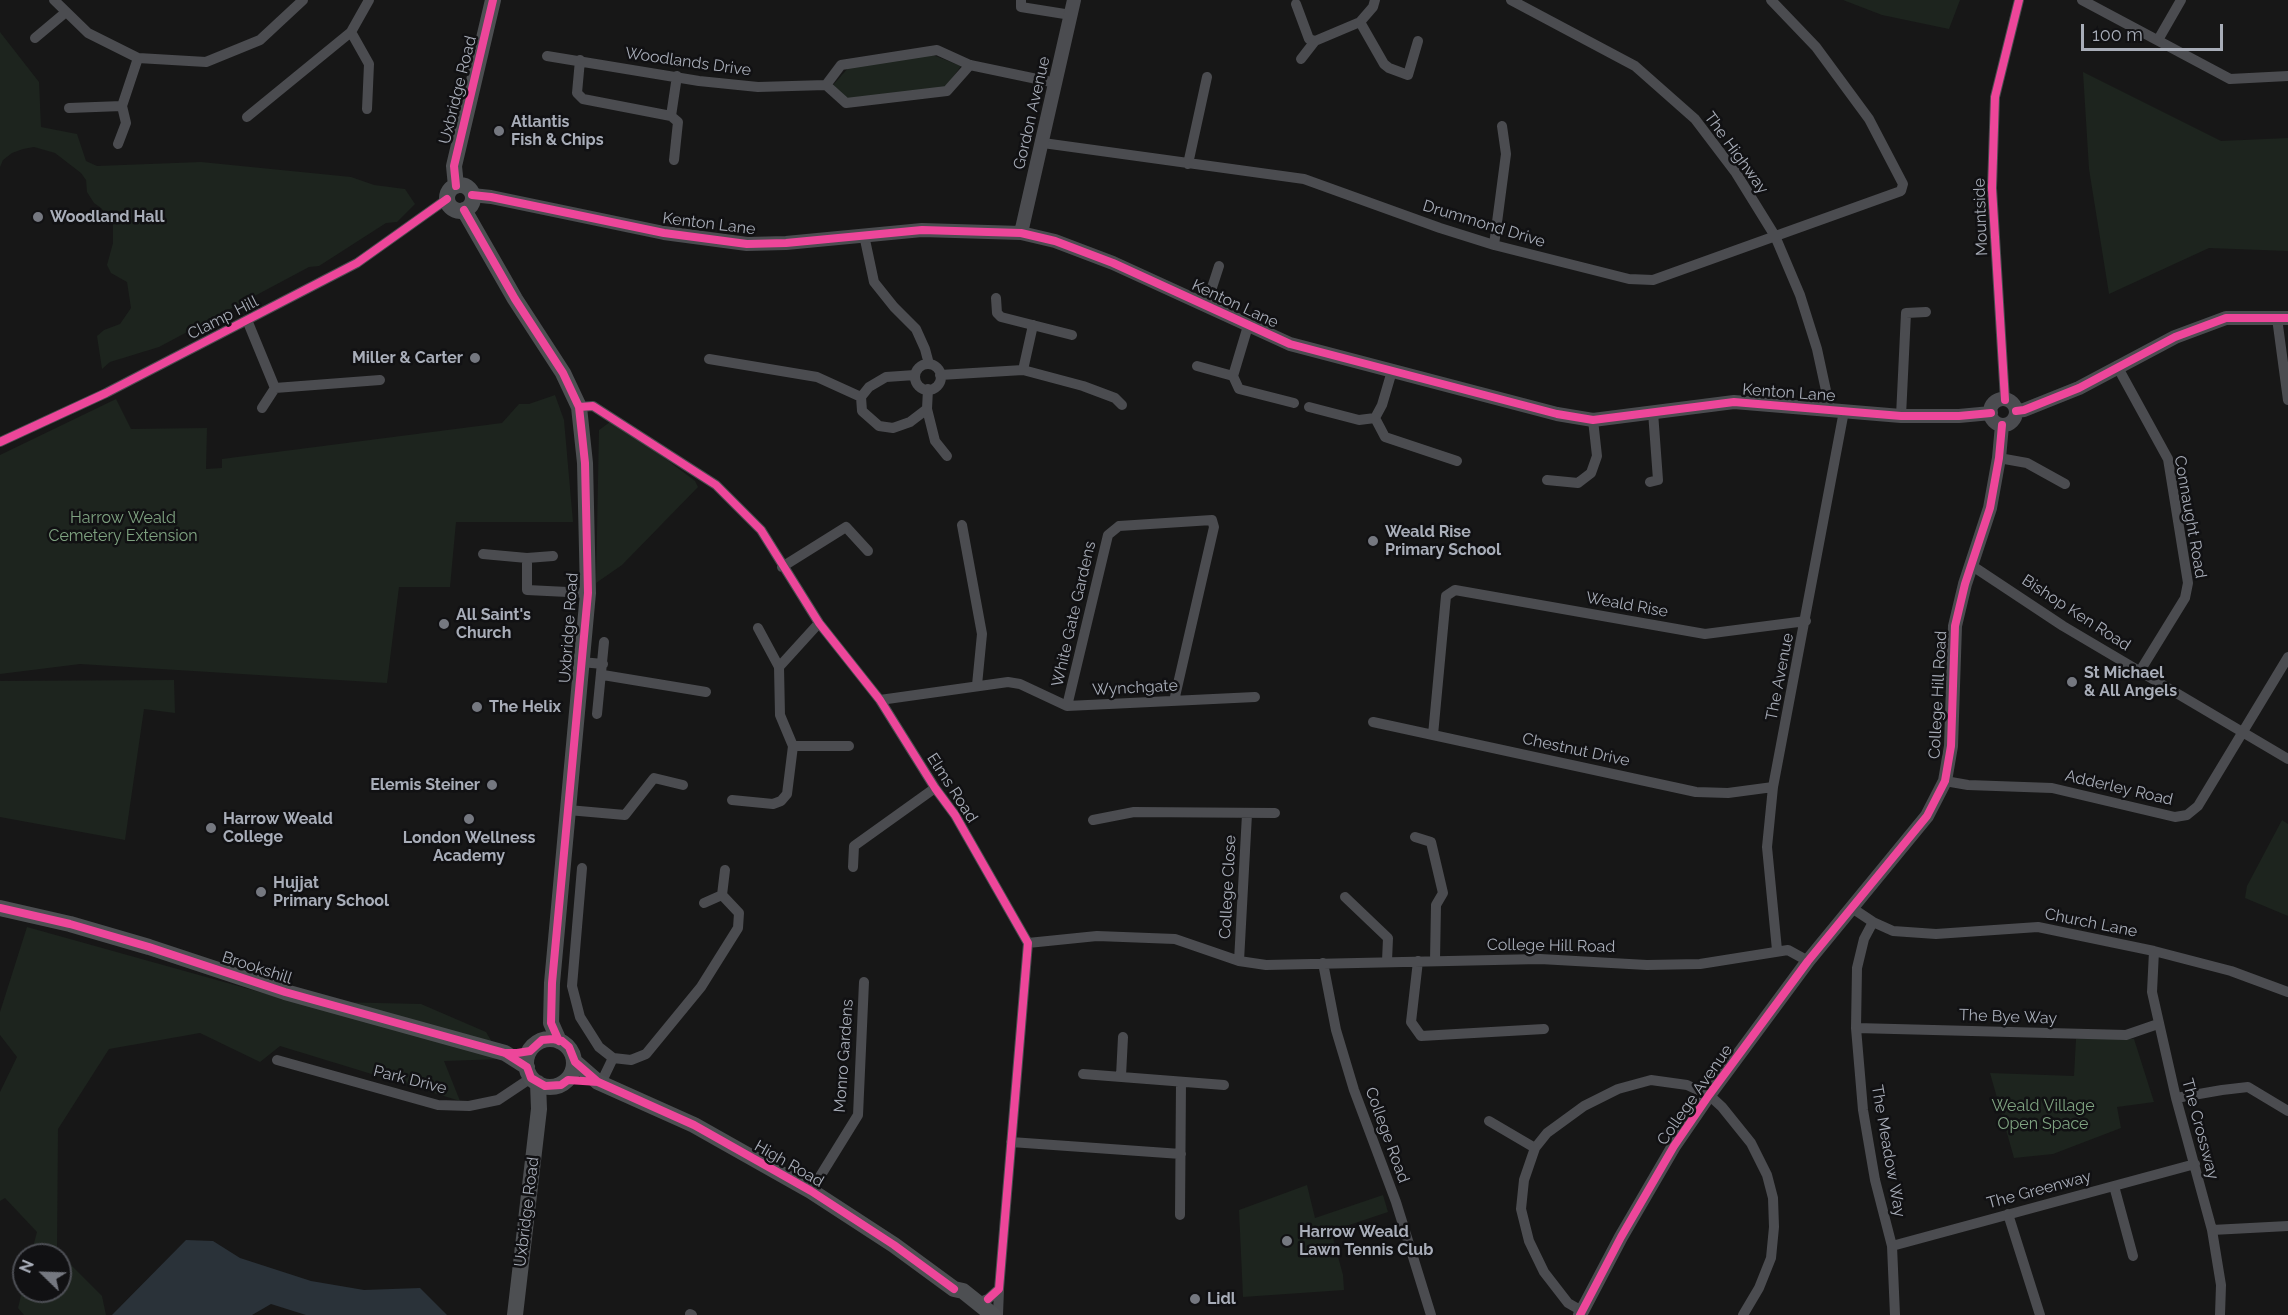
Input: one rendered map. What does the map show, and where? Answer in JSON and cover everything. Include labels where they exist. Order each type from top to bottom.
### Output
[{"type":"main road","name":"Uxbridge Road","points":[[452,193],[454,166],[493,0]]},
{"type":"main road","points":[[466,187],[468,203],[455,210],[450,207],[452,193],[466,187]]},
{"type":"main road","name":"Uxbridge Road","points":[[468,203],[515,299],[563,373],[579,407],[585,463],[588,593],[561,878],[551,1023],[543,1066],[514,1315]]},
{"type":"main road","name":"Brookshill","points":[[0,909],[70,924],[285,992],[505,1053],[517,1053],[543,1066]]},
{"type":"main road","name":"High Road","points":[[543,1066],[569,1047],[575,1062],[600,1083]]},
{"type":"main road","points":[[543,1066],[575,1062]]},
{"type":"main road","name":"High Road","points":[[543,1066],[600,1083],[694,1125],[811,1191],[894,1245],[954,1289],[958,1298],[979,1312],[993,1315]]},
{"type":"street","points":[[54,0],[88,33],[138,58],[206,62],[260,40],[303,0]]},
{"type":"street","points":[[247,117],[351,32],[369,0]]},
{"type":"street","points":[[1021,0],[1021,7],[1071,15]]},
{"type":"street","name":"Gordon Avenue","points":[[1022,233],[1074,0]]},
{"type":"street","points":[[1301,59],[1315,41],[1360,22],[1373,7],[1375,0]]},
{"type":"street","name":"The Highway","points":[[1510,0],[1635,66],[1695,120],[1736,173],[1775,236],[1800,295],[1837,410]]},
{"type":"street","name":"Drummond Drive","points":[[1043,143],[1304,179],[1494,245],[1629,279],[1653,279],[1902,191],[1903,184],[1869,119],[1816,47],[1772,0]]},
{"type":"street","name":"Mountside","points":[[2005,400],[1992,176],[1995,97],[2019,0]]},
{"type":"street","points":[[2082,0],[2230,79],[2288,76]]},
{"type":"street","points":[[2158,40],[2181,0]]},
{"type":"street","points":[[1296,4],[1310,39],[1315,41]]},
{"type":"street","points":[[35,38],[66,12]]},
{"type":"street","points":[[1360,22],[1384,64],[1408,75],[1418,41]]},
{"type":"street","points":[[351,32],[369,64],[367,109]]},
{"type":"street","points":[[970,65],[947,91],[846,103],[826,85],[841,65],[936,50],[970,65],[1056,83]]},
{"type":"street","name":"Woodlands Drive","points":[[547,56],[758,87],[826,85]]},
{"type":"street","points":[[118,144],[126,123],[122,106],[138,58]]},
{"type":"street","points":[[580,60],[578,93],[583,99],[671,116],[678,122],[674,160]]},
{"type":"street","points":[[671,116],[677,76]]},
{"type":"street","points":[[1188,164],[1207,77]]},
{"type":"street","points":[[69,108],[122,106]]},
{"type":"street","points":[[1494,245],[1506,154],[1502,126]]},
{"type":"street","name":"Clamp Hill","points":[[0,442],[106,393],[357,263],[452,193]]},
{"type":"street","name":"Kenton Lane","points":[[468,203],[491,197],[664,233],[747,244],[786,243],[949,229],[1040,236],[1079,249],[1290,344],[1557,414],[1593,420],[1734,402],[1901,416],[1959,416],[1990,413]]},
{"type":"street","points":[[864,235],[874,282],[916,329],[926,349],[929,364]]},
{"type":"street","points":[[1206,306],[1219,266]]},
{"type":"street","points":[[996,298],[997,313],[1001,317],[1072,335]]},
{"type":"street","points":[[1901,416],[1906,313],[1926,312]]},
{"type":"street","points":[[2016,411],[2024,410],[2079,387],[2175,337],[2226,318],[2283,318],[2288,400]]},
{"type":"street","points":[[248,320],[275,388]]},
{"type":"street","points":[[1023,370],[1032,325]]},
{"type":"street","points":[[1248,326],[1233,376],[1239,388],[1294,403]]},
{"type":"street","points":[[709,359],[817,377],[861,398]]},
{"type":"street","points":[[929,364],[937,368],[940,375],[938,383],[928,389],[917,384],[915,375],[921,366],[929,364]]},
{"type":"street","points":[[1197,366],[1233,376]]},
{"type":"street","name":"Connaught Road","points":[[2117,366],[2168,459],[2188,583],[2185,598],[2140,671]]},
{"type":"street","points":[[940,375],[1023,370],[1083,386],[1115,398],[1122,405]]},
{"type":"street","points":[[1375,418],[1382,405],[1392,371]]},
{"type":"street","points":[[915,375],[886,377],[869,387],[861,398],[861,411],[879,426],[893,428],[910,422],[927,409]]},
{"type":"street","points":[[275,388],[380,380]]},
{"type":"street","points":[[262,408],[275,388]]},
{"type":"street","points":[[928,389],[927,409],[935,441],[947,456]]},
{"type":"street","points":[[2005,400],[2012,403],[2016,411],[2012,421],[2002,425],[1993,420],[1990,413],[1994,403],[2005,400]]},
{"type":"street","name":"Elms Road","points":[[579,407],[593,406],[716,485],[761,530],[819,623],[880,700],[935,788],[956,814],[1028,943]]},
{"type":"street","points":[[1309,407],[1359,420],[1375,418]]},
{"type":"street","name":"The Avenue","points":[[1777,950],[1767,847],[1773,787],[1806,621],[1837,410]]},
{"type":"street","points":[[1650,482],[1658,480],[1653,412]]},
{"type":"street","points":[[1375,418],[1385,436],[1457,461]]},
{"type":"street","points":[[1547,480],[1578,483],[1591,473],[1597,456],[1593,420]]},
{"type":"street","name":"College Hill Road","points":[[1028,943],[1097,936],[1175,939],[1239,961],[1266,966],[1387,961],[1540,959],[1647,965],[1700,964],[1777,950],[1788,950],[1808,961],[1927,816],[1945,781],[1951,746],[1955,626],[1971,565],[1990,508],[2000,458],[2002,425]]},
{"type":"street","points":[[2000,458],[2027,464],[2065,484]]},
{"type":"street","name":"White Gate Gardens","points":[[1067,706],[1108,535],[1119,526],[1212,520],[1214,527],[1174,701]]},
{"type":"street","points":[[962,525],[982,634],[977,685]]},
{"type":"street","points":[[782,567],[846,527],[868,552]]},
{"type":"street","points":[[483,554],[527,558],[553,556]]},
{"type":"street","points":[[527,558],[527,590],[588,593]]},
{"type":"street","name":"Bishop Ken Road","points":[[1971,565],[2003,584],[2063,626],[2288,759]]},
{"type":"street","name":"Weald Rise","points":[[1433,735],[1446,596],[1455,590],[1705,634],[1806,621]]},
{"type":"street","points":[[779,667],[819,623]]},
{"type":"street","points":[[732,800],[769,804],[781,801],[788,789],[793,746],[780,715],[779,667],[758,628]]},
{"type":"street","points":[[597,714],[604,642]]},
{"type":"street","points":[[2243,733],[2288,657]]},
{"type":"street","points":[[581,662],[603,670],[706,692]]},
{"type":"street","name":"Wynchgate","points":[[880,700],[1008,682],[1020,684],[1067,706],[1254,697]]},
{"type":"street","name":"Chestnut Drive","points":[[1373,722],[1696,792],[1728,793],[1773,787]]},
{"type":"street","name":"Adderley Road","points":[[1945,781],[1968,785],[2052,788],[2175,817],[2187,816],[2198,806],[2243,733]]},
{"type":"street","points":[[793,746],[849,746]]},
{"type":"street","points":[[567,810],[626,815],[654,778],[683,785]]},
{"type":"street","points":[[853,867],[854,846],[935,788]]},
{"type":"street","name":"College Close","points":[[1093,820],[1134,812],[1275,813]]},
{"type":"street","name":"College Close","points":[[1239,961],[1247,814]]},
{"type":"street","points":[[1415,837],[1431,843],[1443,893],[1436,904],[1435,960]]},
{"type":"street","points":[[722,896],[725,870]]},
{"type":"street","points":[[561,878],[582,874],[572,986],[580,1017],[598,1047],[612,1058],[631,1060],[646,1054],[701,987],[738,928],[739,913],[722,896]]},
{"type":"street","points":[[704,903],[722,896]]},
{"type":"street","points":[[1345,897],[1388,938],[1387,961]]},
{"type":"street","name":"Church Lane","points":[[1852,908],[1873,922],[1893,931],[1936,934],[2038,927],[2154,951],[2231,970],[2288,992]]},
{"type":"street","name":"The Meadow Way","points":[[1873,922],[1864,939],[1857,968],[1856,1028],[1863,1110],[1875,1180],[1892,1246],[1895,1315]]},
{"type":"street","points":[[998,1315],[1028,943]]},
{"type":"street","name":"The Crossway","points":[[2154,951],[2151,992],[2176,1098],[2212,1230],[2221,1285],[2220,1315]]},
{"type":"street","points":[[1418,961],[1411,1022],[1421,1036],[1544,1029]]},
{"type":"street","name":"College Avenue","points":[[1581,1313],[1674,1146],[1808,961]]},
{"type":"street","name":"College Road","points":[[1323,963],[1335,1030],[1354,1090],[1396,1202],[1431,1315]]},
{"type":"street","name":"Monro Gardens","points":[[811,1191],[858,1115],[864,982]]},
{"type":"street","name":"The Bye Way","points":[[1856,1028],[2126,1035],[2158,1024]]},
{"type":"street","points":[[1121,1076],[1123,1036]]},
{"type":"street","points":[[600,1083],[612,1058]]},
{"type":"street","name":"Park Drive","points":[[277,1060],[438,1105],[469,1106],[498,1100],[543,1066]]},
{"type":"street","points":[[1083,1074],[1172,1079],[1181,1082],[1224,1085]]},
{"type":"street","points":[[1581,1313],[1568,1303],[1544,1272],[1529,1241],[1521,1209],[1524,1180],[1535,1148],[1547,1132],[1584,1106],[1618,1089],[1651,1080],[1687,1085],[1709,1095],[1722,1107],[1751,1143],[1767,1174],[1773,1198],[1772,1258],[1744,1315]]},
{"type":"street","points":[[1180,1215],[1181,1082]]},
{"type":"street","points":[[2176,1098],[2248,1088],[2288,1111]]},
{"type":"street","points":[[1489,1121],[1535,1148]]},
{"type":"street","points":[[1011,1142],[1181,1154]]},
{"type":"street","name":"The Greenway","points":[[1892,1246],[2195,1164]]},
{"type":"street","points":[[2114,1186],[2133,1256]]},
{"type":"street","points":[[2008,1214],[2040,1315]]},
{"type":"street","points":[[2212,1230],[2288,1227]]},
{"type":"street","points":[[979,1312],[999,1289]]},
{"type":"green space","points":[[1843,0],[1960,0],[1949,29],[1882,15]]},
{"type":"green space","points":[[0,32],[39,82],[41,127],[77,134],[86,161],[97,166],[201,162],[351,177],[374,185],[405,189],[415,204],[397,222],[386,223],[319,266],[309,267],[159,347],[110,362],[102,369],[97,336],[104,330],[120,324],[131,308],[127,282],[111,273],[107,265],[113,243],[113,222],[94,203],[87,192],[86,180],[81,173],[55,153],[34,147],[23,149],[3,160],[0,167]]},
{"type":"green space","points":[[933,55],[961,66],[945,88],[847,99],[833,85],[850,66]]},
{"type":"green space","points":[[2083,72],[2221,141],[2288,138],[2288,251],[2209,248],[2109,294],[2089,169]]},
{"type":"green space","name":"Harrow Weald Cemetery Extension","points":[[555,395],[564,420],[573,522],[456,522],[450,587],[399,587],[387,683],[80,664],[0,674],[0,455],[116,399],[131,429],[207,428],[206,469],[222,468],[222,459],[502,423],[519,404],[529,404]]},
{"type":"green space","points":[[610,422],[634,435],[695,481],[698,487],[622,565],[596,583],[599,430]]},
{"type":"green space","points":[[174,680],[175,713],[144,709],[125,840],[0,817],[0,681]]},
{"type":"green space","points":[[2282,820],[2288,824],[2288,916],[2245,898],[2247,886]]},
{"type":"green space","points":[[27,927],[292,1001],[421,1004],[486,1032],[502,1059],[444,1061],[460,1101],[280,1046],[260,1062],[200,1033],[109,1049],[58,1129],[57,1243],[34,1243],[37,1232],[5,1198],[0,1201],[0,1092],[17,1057],[0,1035],[0,1012]]},
{"type":"green space","name":"Weald Village Open Space","points":[[2076,1039],[2134,1039],[2154,1102],[2117,1107],[2121,1128],[2053,1154],[2014,1158],[1990,1073],[2074,1076]]},
{"type":"green space","name":"Harrow Weald Lawn Tennis Club","points":[[1307,1185],[1315,1218],[1383,1195],[1388,1212],[1331,1231],[1343,1275],[1344,1290],[1243,1297],[1239,1210]]},
{"type":"green space","points":[[72,1266],[102,1296],[106,1315],[24,1315],[18,1308],[19,1303],[72,1303]]},
{"type":"shaded area","points":[[186,1240],[213,1241],[240,1258],[311,1281],[364,1290],[420,1288],[447,1315],[306,1315],[271,1304],[252,1315],[112,1315]]},
{"type":"cycle path","points":[[456,186],[454,166],[493,0]]},
{"type":"cycle path","points":[[2005,400],[1992,188],[1995,97],[2019,0]]},
{"type":"cycle path","points":[[472,195],[664,233],[747,244],[786,243],[922,230],[1021,233],[1055,241],[1113,263],[1290,344],[1557,414],[1593,420],[1734,402],[1901,416],[1959,416],[1991,413]]},
{"type":"cycle path","points":[[0,442],[106,393],[357,263],[447,199]]},
{"type":"cycle path","points":[[464,210],[515,299],[563,373],[579,407],[585,463],[588,593],[552,983],[551,1023],[559,1041]]},
{"type":"cycle path","points":[[2016,411],[2024,410],[2079,388],[2175,337],[2226,318],[2288,318]]},
{"type":"cycle path","points":[[579,407],[593,406],[716,485],[761,530],[819,623],[880,700],[935,788],[955,815],[1028,943],[999,1289],[988,1299]]},
{"type":"cycle path","points":[[1580,1315],[1621,1237],[1674,1146],[1808,961],[1927,816],[1945,781],[1951,746],[1955,626],[1965,584],[1990,508],[2002,425]]},
{"type":"cycle path","points":[[0,908],[70,924],[149,947],[285,992],[505,1053],[527,1067],[531,1078],[545,1086],[561,1085],[568,1080],[598,1082]]},
{"type":"cycle path","points":[[505,1053],[530,1051],[542,1040],[562,1041],[569,1047],[575,1062],[598,1082],[694,1125],[811,1191],[894,1245],[954,1289]]},
{"type":"place","name":"Atlantis Fish & Chips","points":[[499,131]]},
{"type":"place","name":"Woodland Hall","points":[[38,217]]},
{"type":"place","name":"Miller & Carter","points":[[475,358]]},
{"type":"place","name":"Weald Rise Primary School","points":[[1373,541]]},
{"type":"place","name":"All Saint's Church","points":[[444,624]]},
{"type":"place","name":"St Michael & All Angels","points":[[2072,682]]},
{"type":"place","name":"The Helix","points":[[477,707]]},
{"type":"place","name":"Elemis Steiner","points":[[492,785]]},
{"type":"place","name":"London Wellness Academy","points":[[469,819]]},
{"type":"place","name":"Harrow Weald College","points":[[211,828]]},
{"type":"place","name":"Hujjat Primary School","points":[[261,892]]},
{"type":"place","name":"Harrow Weald Lawn Tennis Club","points":[[1287,1241]]},
{"type":"place","name":"Lidl","points":[[1195,1299]]}]
